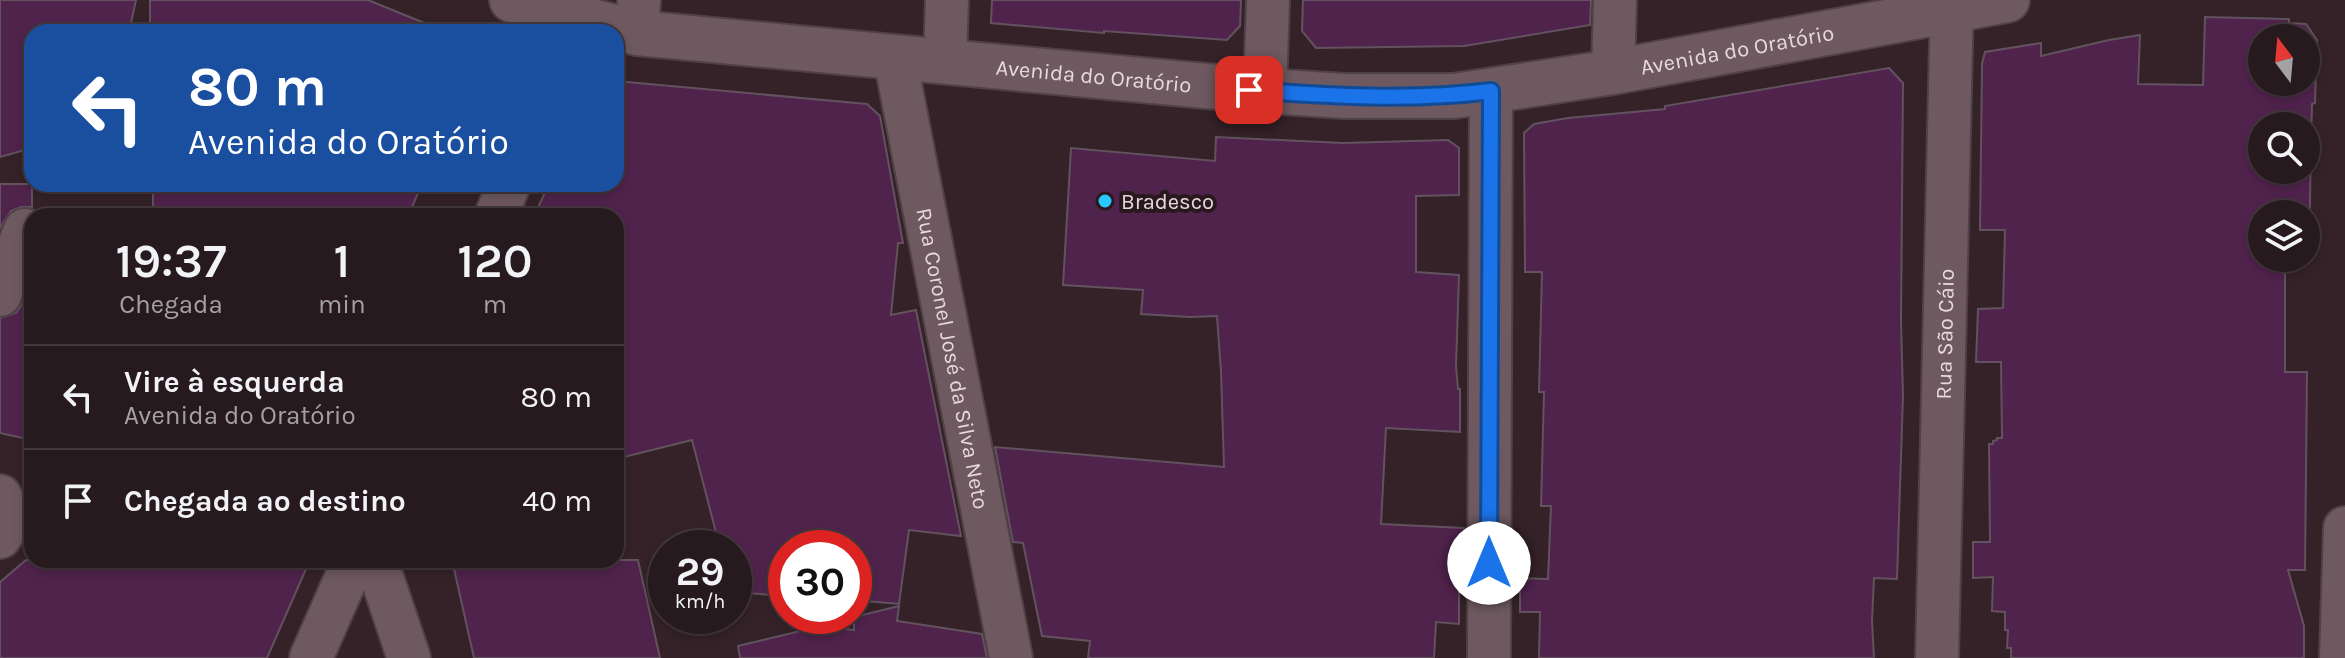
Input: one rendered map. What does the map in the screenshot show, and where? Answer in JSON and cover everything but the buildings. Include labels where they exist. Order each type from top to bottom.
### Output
[{"type":"main road","name":"Avenida do Oratório","points":[[512,0],[572,24]]},
{"type":"main road","name":"Avenida do Oratório","points":[[583,24],[638,17],[895,58],[1265,91],[1360,96],[1454,96],[1613,72],[1951,5],[2007,0]]},
{"type":"street","points":[[945,62],[947,0]]},
{"type":"street","points":[[1265,91],[1268,0]]},
{"type":"street","points":[[1613,72],[1615,0]]},
{"type":"street","name":"Rua São Cáio","points":[[1937,658],[1951,5]]},
{"type":"street","name":"Rua Coronel José da Silva Neto","points":[[895,58],[1011,658]]},
{"type":"street","points":[[1489,658],[1491,91]]},
{"type":"street","points":[[0,295],[24,233]]},
{"type":"street","points":[[0,488],[24,488]]},
{"type":"street","points":[[0,496],[8,515],[8,524],[0,537]]},
{"type":"street","points":[[2341,658],[2345,528]]},
{"type":"street","points":[[311,658],[350,568]]},
{"type":"street","points":[[379,568],[409,658]]},
{"type":"place","name":"Bradesco","points":[[1105,201]]},
{"type":"route","points":[[1249,90],[1344,96],[1454,96],[1491,91],[1489,563]]}]
